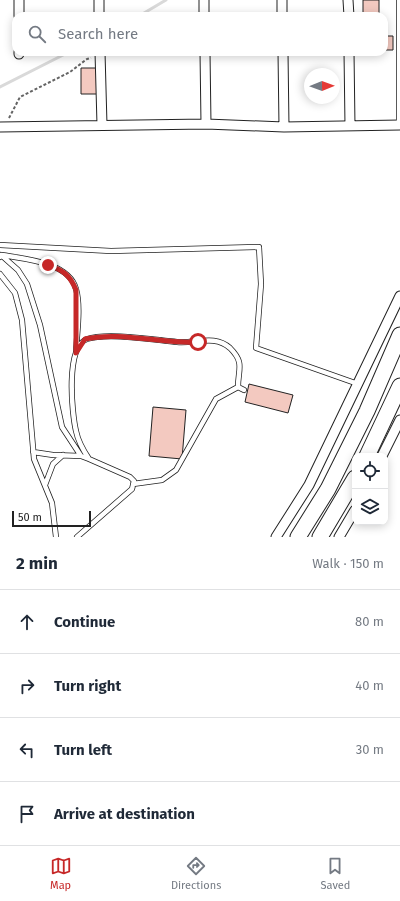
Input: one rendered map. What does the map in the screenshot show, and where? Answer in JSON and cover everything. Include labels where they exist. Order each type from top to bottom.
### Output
[{"type":"main road","points":[[298,537],[328,489],[367,411],[400,335]]},
{"type":"main road","points":[[368,453],[400,386]]},
{"type":"main road","points":[[320,537],[352,483]]},
{"type":"street","points":[[19,0],[19,12]]},
{"type":"street","points":[[99,0],[99,12]]},
{"type":"street","points":[[204,0],[204,12]]},
{"type":"street","points":[[282,0],[282,12]]},
{"type":"street","points":[[348,0],[348,12]]},
{"type":"street","points":[[100,56],[102,125]]},
{"type":"street","points":[[205,56],[206,124]]},
{"type":"street","points":[[283,56],[284,127]]},
{"type":"street","points":[[349,56],[350,126]]},
{"type":"street","points":[[1,127],[206,124],[284,127],[399,125]]},
{"type":"street","points":[[276,537],[309,485],[400,296]]},
{"type":"street","points":[[384,453],[400,420]]},
{"type":"street","points":[[338,537],[352,515]]},
{"type":"lane","points":[[399,0],[399,125]]},
{"type":"lane","points":[[0,245],[111,251],[259,247],[261,284],[256,348],[358,384]]},
{"type":"lane","points":[[0,255],[35,260],[61,269],[73,281],[77,297],[76,353]]},
{"type":"lane","points":[[0,255],[18,270],[27,284],[40,325],[62,427],[81,456]]},
{"type":"lane","points":[[0,274],[15,293],[22,320],[33,452],[52,503],[56,537]]},
{"type":"lane","points":[[88,459],[76,433],[73,414],[72,365],[76,353],[85,339],[100,336],[182,343],[212,340],[229,348],[237,356],[241,364],[238,387]]},
{"type":"lane","points":[[238,387],[244,390]]},
{"type":"lane","points":[[133,484],[162,480],[176,470],[216,399],[238,387]]},
{"type":"lane","points":[[33,452],[81,456],[134,481],[132,489],[76,537]]},
{"type":"lane","points":[[45,486],[53,464],[63,455]]},
{"type":"path","points":[[1,127],[12,114],[20,97],[70,72],[87,59],[97,56]]},
{"type":"building","points":[[363,0],[379,0],[379,12],[363,12]]},
{"type":"building","points":[[388,36],[393,36],[393,50],[388,50]]},
{"type":"building","points":[[81,68],[97,68],[97,94],[81,94]]},
{"type":"building","points":[[249,384],[293,395],[288,413],[245,402]]},
{"type":"building","points":[[153,407],[186,410],[182,459],[149,456]]},
{"type":"waterway","points":[[146,12],[166,0]]},
{"type":"waterway","points":[[0,87],[61,56]]},
{"type":"route","points":[[48,265],[61,269],[73,281],[76,290],[76,353],[85,339],[100,336],[182,343],[198,342]]}]
